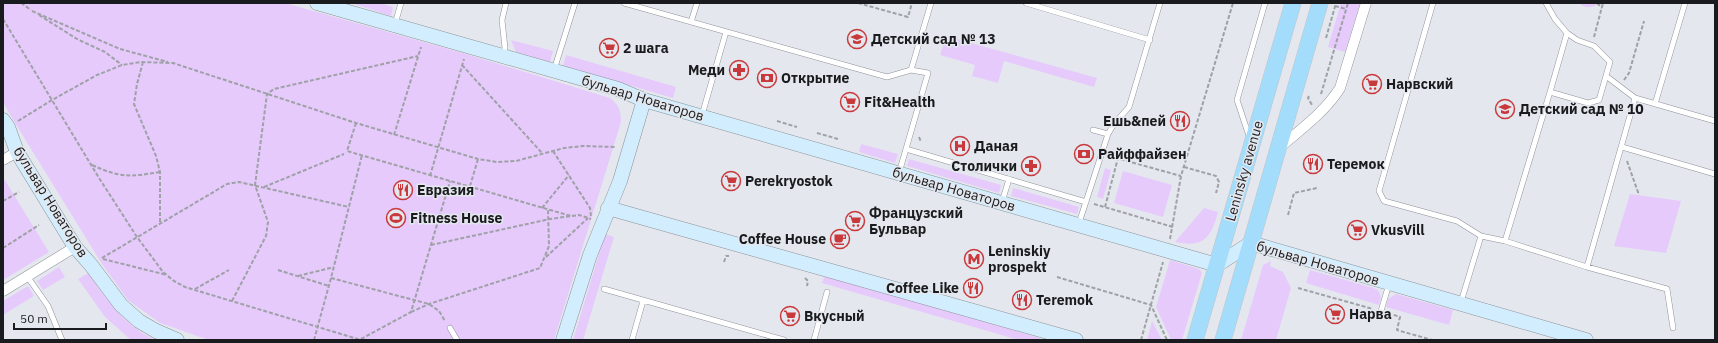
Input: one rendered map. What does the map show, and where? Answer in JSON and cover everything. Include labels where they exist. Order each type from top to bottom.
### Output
[{"type":"main road","name":"Leninsky avenue","points":[[1196,340],[1293,3]]},
{"type":"main road","name":"Leninsky avenue","points":[[1223,340],[1278,149],[1331,4]]},
{"type":"main road","points":[[1217,265],[1242,272]]},
{"type":"street","name":"бульвар Новаторов","points":[[317,3],[345,7],[395,25],[618,89],[644,100],[1217,265],[1251,243],[1586,340]]},
{"type":"street","points":[[1278,149],[1336,95],[1340,88],[1366,3]]},
{"type":"street","points":[[563,340],[590,255],[620,181],[644,100]]},
{"type":"street","name":"бульвар Новаторов","points":[[9,121],[8,127],[17,152],[75,247],[91,265],[121,305],[139,320],[156,331],[177,340]]},
{"type":"street","points":[[3,160],[17,152]]},
{"type":"street","points":[[608,208],[1047,336],[1076,340]]},
{"type":"street","points":[[3,291],[75,247]]},
{"type":"lane","points":[[395,25],[401,3]]},
{"type":"lane","points":[[503,56],[504,48],[502,20],[506,3]]},
{"type":"lane","points":[[554,71],[575,3]]},
{"type":"lane","points":[[624,3],[887,77],[911,70],[928,73],[899,173]]},
{"type":"lane","points":[[691,22],[696,3]]},
{"type":"lane","points":[[911,70],[931,3]]},
{"type":"lane","points":[[1026,3],[1150,40]]},
{"type":"lane","points":[[1078,225],[1108,134],[1114,124],[1129,107],[1160,3]]},
{"type":"lane","points":[[1252,144],[1237,100],[1265,3]]},
{"type":"lane","points":[[1433,3],[1379,191],[1384,201],[1457,222],[1481,236],[1505,241],[1588,267],[1667,289],[1672,328]]},
{"type":"lane","points":[[1546,3],[1555,19],[1567,33],[1577,40],[1594,46],[1610,62],[1599,100],[1588,103],[1550,92]]},
{"type":"lane","points":[[1655,104],[1685,3]]},
{"type":"lane","points":[[702,116],[726,32]]},
{"type":"lane","points":[[1505,241],[1567,33]]},
{"type":"lane","points":[[1606,76],[1635,98],[1715,121]]},
{"type":"lane","points":[[1588,267],[1635,98]]},
{"type":"lane","points":[[1093,130],[1108,134]]},
{"type":"lane","points":[[1622,146],[1715,174]]},
{"type":"lane","points":[[906,149],[1086,202]]},
{"type":"lane","points":[[1002,203],[1009,179]]},
{"type":"lane","points":[[1461,304],[1481,236]]},
{"type":"lane","points":[[27,276],[48,306],[60,339]]},
{"type":"lane","points":[[1381,311],[1389,283]]},
{"type":"lane","points":[[604,290],[784,340]]},
{"type":"lane","points":[[814,340],[827,292]]},
{"type":"lane","points":[[632,340],[644,301]]},
{"type":"lane","points":[[450,328],[457,340]]},
{"type":"path","points":[[21,3],[77,38],[105,52],[122,65]]},
{"type":"path","points":[[858,3],[908,17],[912,3]]},
{"type":"path","points":[[1169,242],[1184,167],[1233,3]]},
{"type":"path","points":[[1319,99],[1348,3]]},
{"type":"path","points":[[1597,3],[1602,8]]},
{"type":"path","points":[[1594,46],[1593,38],[1604,3]]},
{"type":"path","points":[[1325,41],[1331,4],[1346,9]]},
{"type":"path","points":[[32,11],[120,49],[173,63],[394,135],[478,159],[497,162],[516,161],[542,153],[583,146],[630,149]]},
{"type":"path","points":[[3,19],[137,237],[168,276],[174,281],[194,290],[361,340],[411,312],[429,304],[540,268],[546,257],[549,246],[550,219],[548,210]]},
{"type":"path","points":[[1620,87],[1629,73],[1644,21]]},
{"type":"path","points":[[394,135],[421,46]]},
{"type":"path","points":[[430,176],[466,54]]},
{"type":"path","points":[[266,94],[274,89],[418,56]]},
{"type":"path","points":[[9,121],[52,100],[97,75],[122,65],[143,62],[173,63]]},
{"type":"path","points":[[143,62],[137,84],[134,104],[156,156],[160,172],[160,224]]},
{"type":"path","points":[[462,65],[542,153]]},
{"type":"path","points":[[1310,91],[1308,98],[1314,108],[1316,104]]},
{"type":"path","points":[[232,301],[266,236],[268,222],[255,185],[266,94]]},
{"type":"path","points":[[777,121],[797,127]]},
{"type":"path","points":[[356,123],[347,151],[571,216]]},
{"type":"path","points":[[817,133],[838,139]]},
{"type":"path","points":[[1622,146],[1639,195]]},
{"type":"path","points":[[546,257],[588,218],[591,219],[590,208],[553,151]]},
{"type":"path","points":[[1101,153],[1182,176]]},
{"type":"path","points":[[263,187],[344,154]]},
{"type":"path","points":[[314,340],[362,155]]},
{"type":"path","points":[[1105,207],[1118,158]]},
{"type":"path","points":[[470,187],[478,159]]},
{"type":"path","points":[[91,164],[108,172],[123,176],[160,172]]},
{"type":"path","points":[[1184,167],[1216,176],[1219,182],[1216,193]]},
{"type":"path","points":[[542,208],[569,175]]},
{"type":"path","points":[[411,312],[450,181]]},
{"type":"path","points":[[168,276],[101,259],[227,184],[240,182],[349,206]]},
{"type":"path","points":[[1288,215],[1294,193],[1317,188]]},
{"type":"path","points":[[3,201],[19,192]]},
{"type":"path","points":[[1086,202],[1173,227]]},
{"type":"path","points":[[431,245],[550,219],[579,215],[588,218]]},
{"type":"path","points":[[3,248],[39,225]]},
{"type":"path","points":[[1141,340],[1164,259]]},
{"type":"path","points":[[297,276],[334,267]]},
{"type":"path","points":[[194,290],[229,270]]},
{"type":"path","points":[[278,270],[329,286]]},
{"type":"path","points":[[804,277],[808,281],[807,286]]},
{"type":"path","points":[[1057,277],[1151,305],[1168,340]]},
{"type":"path","points":[[331,278],[429,304],[439,311],[450,328]]},
{"type":"path","points":[[1298,288],[1400,317],[1397,330],[1432,340]]},
{"type":"shaded area","points":[[3,3],[285,3],[466,54],[610,98],[619,108],[621,122],[554,340],[209,340],[160,323],[128,300],[102,264],[3,102]]},
{"type":"shaded area","points":[[351,3],[381,3],[393,7],[391,16]]},
{"type":"shaded area","points":[[1341,3],[1360,3],[1345,52],[1328,47]]},
{"type":"shaded area","points":[[1579,3],[1599,3],[1589,7]]},
{"type":"shaded area","points":[[946,36],[1097,78],[1094,87],[1004,61],[998,83],[972,76],[975,65],[940,55]]},
{"type":"shaded area","points":[[511,40],[553,51],[550,62],[516,52]]},
{"type":"shaded area","points":[[566,55],[676,87],[673,98],[563,66]]},
{"type":"shaded area","points":[[861,144],[898,154],[895,163],[859,152]]},
{"type":"shaded area","points":[[909,159],[1001,185],[999,193],[907,166]]},
{"type":"shaded area","points":[[1105,168],[1111,170],[1103,199],[1097,197]]},
{"type":"shaded area","points":[[1123,171],[1172,185],[1163,217],[1114,203]]},
{"type":"shaded area","points":[[3,177],[49,252],[3,280]]},
{"type":"shaded area","points":[[1013,188],[1079,207],[1077,214],[1011,196]]},
{"type":"shaded area","points":[[1630,194],[1681,201],[1666,253],[1614,246]]},
{"type":"shaded area","points":[[1204,208],[1218,212],[1212,228],[1205,239],[1193,244],[1175,242]]},
{"type":"shaded area","points":[[605,234],[614,237],[583,340],[573,340]]},
{"type":"shaded area","points":[[1170,260],[1199,269],[1202,273],[1182,340],[1171,340],[1156,307]]},
{"type":"shaded area","points":[[1271,261],[1270,266],[1283,272],[1291,288],[1276,340],[1241,340],[1263,265]]},
{"type":"shaded area","points":[[59,267],[65,277],[43,290],[37,281]]},
{"type":"shaded area","points":[[1310,270],[1378,290],[1381,297],[1379,305],[1306,283]]},
{"type":"shaded area","points":[[88,273],[109,302],[125,319],[144,334],[155,340],[131,340],[105,317],[78,279]]},
{"type":"shaded area","points":[[825,275],[1040,338],[1039,340],[1019,340],[822,283]]},
{"type":"shaded area","points":[[28,286],[34,296],[3,315],[3,301]]},
{"type":"shaded area","points":[[1396,294],[1453,310],[1449,325],[1386,307],[1388,299]]},
{"type":"shaded area","points":[[1152,321],[1162,340],[1147,340]]},
{"type":"place","name":"Детский сад № 13","points":[[857,39]]},
{"type":"place","name":"2 шага","points":[[609,48]]},
{"type":"place","name":"Меди","points":[[739,70]]},
{"type":"place","name":"Открытие","points":[[767,78]]},
{"type":"place","name":"Нарвский","points":[[1372,84]]},
{"type":"place","name":"Fit&Health","points":[[850,102]]},
{"type":"place","name":"Детский сад № 10","points":[[1505,109]]},
{"type":"place","name":"Ешь&пей","points":[[1180,121]]},
{"type":"place","name":"Даная","points":[[960,146]]},
{"type":"place","name":"Райффайзен","points":[[1084,154]]},
{"type":"place","name":"Теремок","points":[[1313,164]]},
{"type":"place","name":"Столички","points":[[1031,166]]},
{"type":"place","name":"Perekryostok","points":[[731,181]]},
{"type":"place","name":"Евразия","points":[[403,190]]},
{"type":"place","name":"Fitness House","points":[[396,218]]},
{"type":"place","name":"Французский Бульвар","points":[[855,221]]},
{"type":"place","name":"VkusVill","points":[[1357,230]]},
{"type":"place","name":"Coffee House","points":[[840,239]]},
{"type":"place","name":"Leninskiy prospekt","points":[[974,259]]},
{"type":"place","name":"Coffee Like","points":[[973,288]]},
{"type":"place","name":"Teremok","points":[[1022,300]]},
{"type":"place","name":"Нарва","points":[[1335,314]]},
{"type":"place","name":"Вкусный","points":[[790,316]]}]
